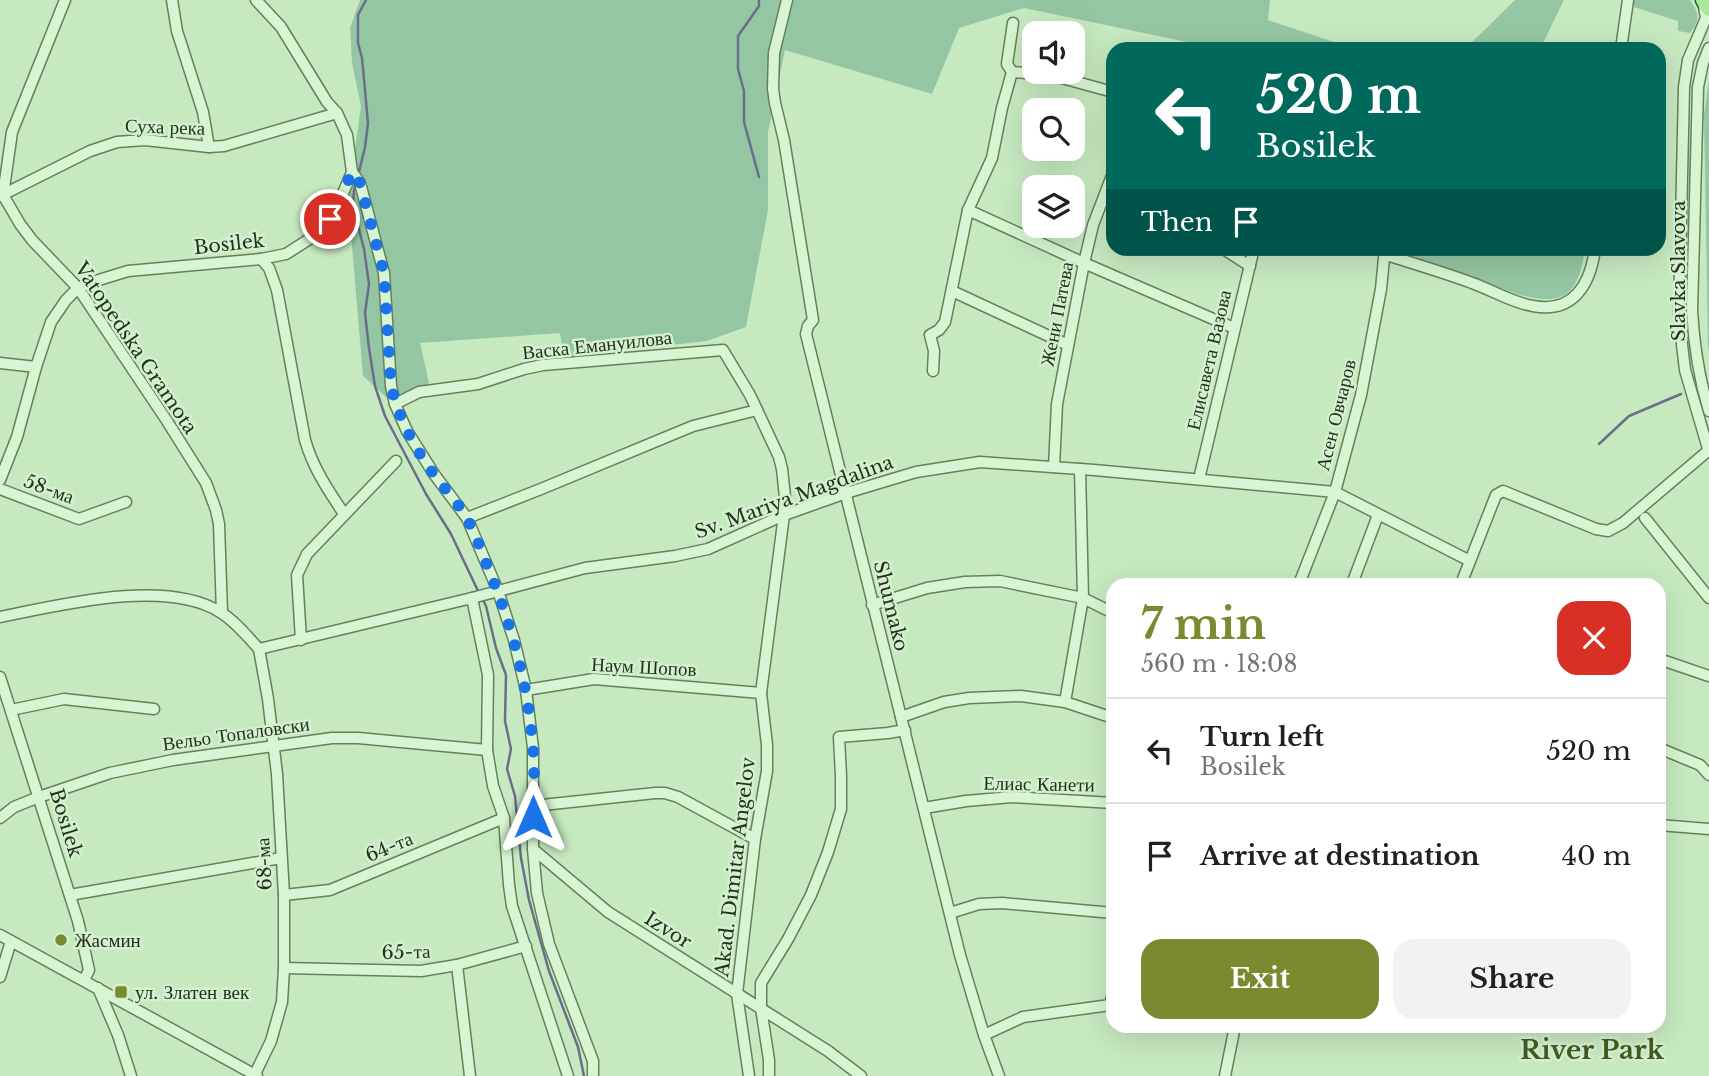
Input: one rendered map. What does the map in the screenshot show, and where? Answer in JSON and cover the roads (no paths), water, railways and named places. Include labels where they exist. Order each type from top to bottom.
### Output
[{"type":"main road","points":[[1703,0],[1709,9]]},
{"type":"street","points":[[2,196],[12,132],[65,0]]},
{"type":"street","points":[[172,0],[177,31],[203,113],[209,146]]},
{"type":"street","points":[[256,0],[281,27],[327,102],[337,113],[347,135],[352,172],[360,183],[384,273],[391,386],[395,404],[407,431],[434,474],[467,517],[498,591],[514,640],[526,690],[533,748],[533,849],[537,893],[549,944],[593,1061],[593,1076]]},
{"type":"street","name":"Shumako","points":[[787,0],[774,53],[774,98],[784,140],[813,320],[806,334],[960,955],[999,1076]]},
{"type":"street","points":[[1622,42],[1628,0]]},
{"type":"street","name":"Slavka Slavova","points":[[1703,0],[1706,18],[1688,60],[1684,87],[1679,312],[1685,370],[1709,451]]},
{"type":"street","points":[[933,371],[934,351],[930,335],[939,330],[945,322],[968,210],[992,158],[1012,72],[1007,64],[1013,23]]},
{"type":"street","name":"Slavka Slavova","points":[[1709,48],[1700,75],[1697,103],[1692,311],[1694,334],[1704,368],[1700,382],[1709,411]]},
{"type":"street","points":[[1012,72],[1051,75],[1106,90]]},
{"type":"street","name":"Суха река","points":[[2,196],[90,151],[117,142],[145,140],[224,146],[337,113]]},
{"type":"street","name":"Bosilek","points":[[78,288],[128,271],[261,260],[286,254],[322,231],[337,207],[352,172]]},
{"type":"street","name":"Жени Патева","points":[[1054,467],[1057,404],[1068,345],[1093,225],[1106,191]]},
{"type":"street","name":"Vatopedska Gramota","points":[[2,196],[32,240],[78,288],[206,483],[219,524],[222,613]]},
{"type":"street","points":[[968,210],[1234,328]]},
{"type":"street","points":[[1234,256],[1250,266]]},
{"type":"street","name":"Елисавета Вазова","points":[[1199,479],[1252,256]]},
{"type":"street","name":"Асен Овчаров","points":[[1301,578],[1335,492],[1361,395],[1384,256]]},
{"type":"street","points":[[1399,256],[1531,306],[1544,307],[1563,304],[1574,297],[1586,284],[1593,256]]},
{"type":"street","points":[[261,260],[269,268],[277,290],[310,458],[344,514]]},
{"type":"street","points":[[0,480],[17,437],[51,322],[78,288]]},
{"type":"street","points":[[952,291],[1068,345]]},
{"type":"street","name":"Васка Емануилова","points":[[395,404],[419,392],[478,384],[543,365],[723,350]]},
{"type":"street","name":"Akad. Dimitar Angelov","points":[[723,350],[774,445],[782,469],[785,497],[761,693],[768,745],[766,771],[755,839],[737,994],[749,1076]]},
{"type":"street","points":[[0,363],[36,367]]},
{"type":"street","points":[[1685,370],[1704,368]]},
{"type":"street","points":[[467,517],[693,426],[757,411]]},
{"type":"street","points":[[1464,578],[1496,495],[1503,491],[1596,529],[1608,531],[1623,523],[1709,451]]},
{"type":"street","points":[[300,640],[297,575],[307,554],[396,461]]},
{"type":"street","name":"Sv. Mariya Magdalina","points":[[259,649],[585,568],[708,549],[784,515],[846,493],[916,472],[980,462],[1335,492]]},
{"type":"street","points":[[1065,702],[1083,598],[1080,469]]},
{"type":"street","name":"58-ма","points":[[0,489],[79,519],[126,502]]},
{"type":"street","points":[[1335,492],[1471,561]]},
{"type":"street","points":[[1354,578],[1378,516]]},
{"type":"street","points":[[1645,519],[1709,598]]},
{"type":"street","points":[[873,605],[927,588],[965,582],[1000,581],[1083,598],[1106,610]]},
{"type":"street","points":[[0,617],[99,598],[160,595],[203,603],[222,613],[259,649]]},
{"type":"street","points":[[472,598],[488,676],[487,750],[504,818],[513,906],[568,1076]]},
{"type":"street","name":"68-ма","points":[[256,1075],[271,1041],[282,1002],[284,968],[284,895],[277,774],[259,649]]},
{"type":"street","points":[[1666,662],[1709,677]]},
{"type":"street","name":"Bosilek","points":[[0,677],[78,921],[89,970],[84,980]]},
{"type":"street","name":"Наум Шопов","points":[[526,690],[594,679],[761,693]]},
{"type":"street","points":[[901,717],[944,702],[1021,696],[1065,702],[1106,716]]},
{"type":"street","points":[[11,709],[64,699],[154,709]]},
{"type":"street","points":[[769,1076],[761,1008],[761,983],[811,895],[828,852],[841,808],[839,737],[905,730]]},
{"type":"street","name":"Вельо Топаловски","points":[[0,818],[14,807],[110,773],[173,760],[332,738],[487,750]]},
{"type":"street","points":[[1666,751],[1700,765],[1709,775]]},
{"type":"street","points":[[533,807],[665,793],[678,797],[755,839]]},
{"type":"street","name":"Елиас Канети","points":[[924,808],[1012,797],[1106,803]]},
{"type":"street","name":"64-та","points":[[284,895],[330,890],[504,818]]},
{"type":"street","points":[[1666,826],[1709,829]]},
{"type":"street","name":"Izvor","points":[[533,849],[608,912],[828,1051],[861,1076]]},
{"type":"street","points":[[70,895],[281,858]]},
{"type":"street","points":[[950,913],[979,904],[1002,903],[1106,912]]},
{"type":"street","points":[[0,935],[256,1075]]},
{"type":"street","points":[[0,977],[11,941]]},
{"type":"street","name":"65-та","points":[[284,968],[421,971],[457,965],[526,946]]},
{"type":"street","points":[[457,965],[470,1076]]},
{"type":"street","points":[[98,988],[118,1035],[131,1076]]},
{"type":"street","points":[[984,1035],[1023,1017],[1106,1006]]},
{"type":"street","points":[[1225,1076],[1234,1033]]},
{"type":"waterway","points":[[358,176],[368,123],[362,58],[358,43],[358,15],[366,0]]},
{"type":"waterway","points":[[759,0],[759,6],[738,36],[738,69],[744,91],[744,122],[759,177]]},
{"type":"waterway","points":[[356,183],[353,206],[364,249],[369,284],[365,313],[375,386],[385,416],[426,494],[451,534],[479,593]]},
{"type":"waterway","points":[[1599,444],[1629,416],[1681,394]]},
{"type":"waterway","points":[[482,598],[506,675],[505,721],[511,749],[507,769],[515,796],[521,858],[529,900],[549,971],[578,1047],[584,1076]]},
{"type":"place","name":"Жасмин","points":[[61,940]]},
{"type":"place","name":"ул. Златен век","points":[[121,992]]},
{"type":"district","name":"River Park","points":[[1592,1050]]}]
